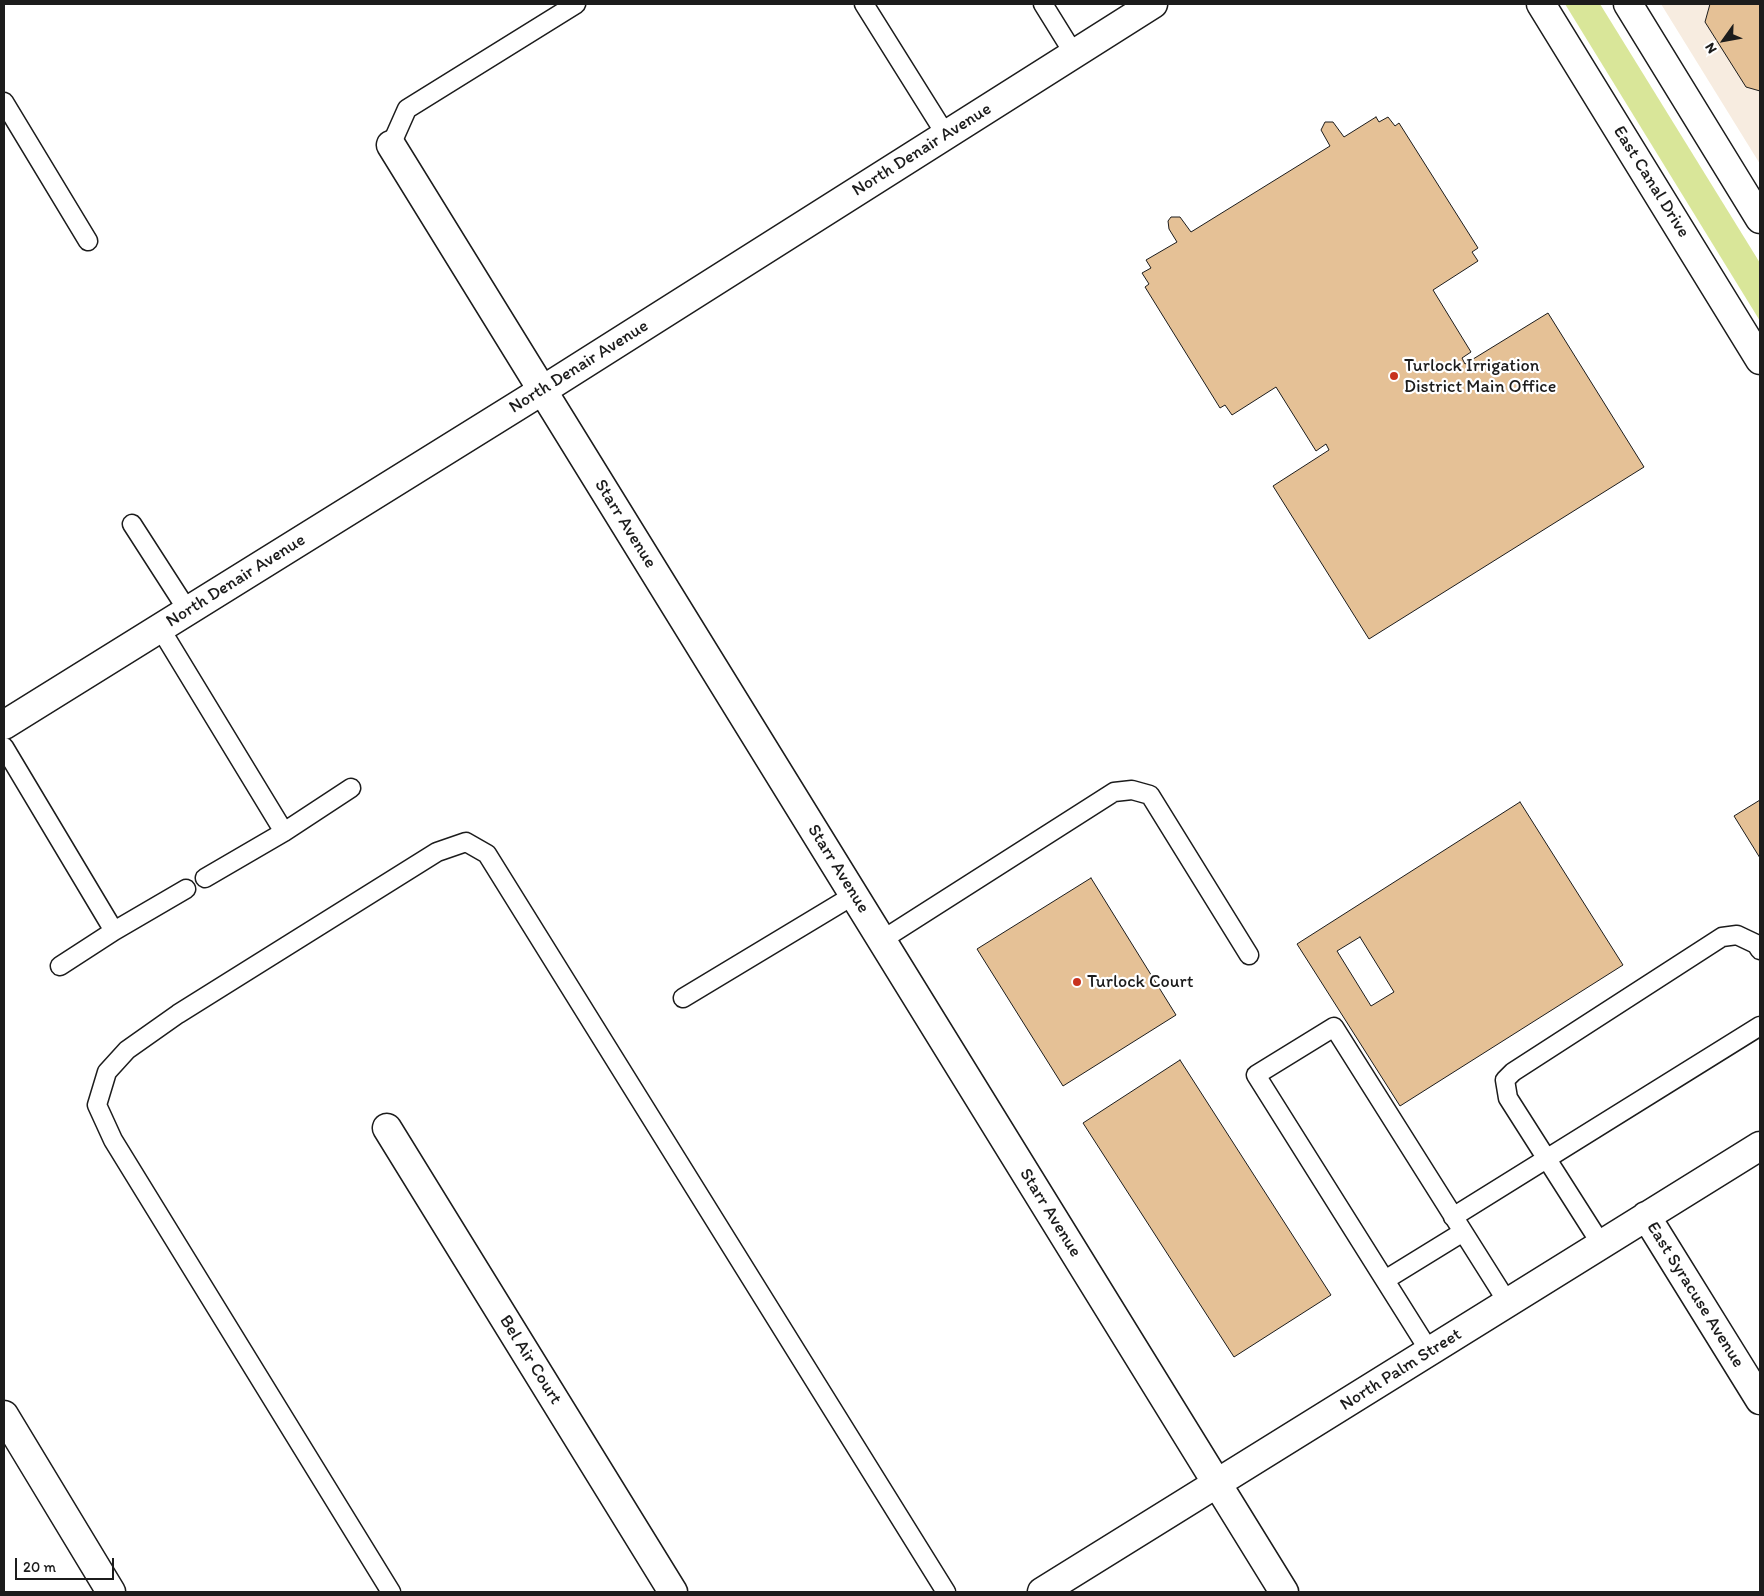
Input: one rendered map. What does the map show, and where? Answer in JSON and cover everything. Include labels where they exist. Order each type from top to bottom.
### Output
[{"type":"street","name":"North Denair Avenue","points":[[4,725],[543,390],[1153,4]]},
{"type":"street","name":"East Canal Drive","points":[[1541,4],[1760,360]]},
{"type":"street","points":[[1628,4],[1760,219]]},
{"type":"street","name":"Starr Avenue","points":[[391,145],[1284,1592]]},
{"type":"street","name":"Bel Air Court","points":[[387,1128],[673,1592]]},
{"type":"street","name":"North Palm Street","points":[[1042,1592],[1760,1146]]},
{"type":"street","name":"East Syracuse Avenue","points":[[1646,1216],[1760,1400]]},
{"type":"street","points":[[4,1415],[111,1592]]},
{"type":"lane","points":[[391,145],[407,109],[576,4]]},
{"type":"lane","points":[[864,4],[946,135]]},
{"type":"lane","points":[[1043,4],[1074,54]]},
{"type":"lane","points":[[4,102],[88,241]]},
{"type":"lane","points":[[132,524],[188,611]]},
{"type":"lane","points":[[160,628],[284,832]]},
{"type":"lane","points":[[4,747],[114,931]]},
{"type":"lane","points":[[206,878],[284,832],[351,788]]},
{"type":"lane","points":[[882,940],[1114,792],[1132,790],[1150,795],[1249,955]]},
{"type":"lane","points":[[391,1592],[113,1140],[97,1105],[107,1072],[127,1050],[178,1014],[437,852],[466,842],[487,854],[946,1592]]},
{"type":"lane","points":[[60,966],[114,931],[186,890]]},
{"type":"lane","points":[[683,998],[854,895]]},
{"type":"lane","points":[[1601,1244],[1508,1098],[1506,1080],[1513,1072],[1722,937],[1737,935],[1756,944],[1760,950]]},
{"type":"lane","points":[[1385,1280],[1546,1158],[1760,1026]]},
{"type":"lane","points":[[1430,1352],[1256,1075],[1334,1027],[1508,1303]]},
{"type":"shaded area","points":[[1661,4],[1760,4],[1760,164]]},
{"type":"green space","points":[[1565,4],[1600,4],[1760,263],[1760,321]]},
{"type":"building","points":[[1710,4],[1760,4],[1760,91],[1746,87],[1705,22]]},
{"type":"building","name":"Turlock Irrigation District Main Office","points":[[1376,117],[1379,122],[1388,117],[1395,126],[1399,123],[1478,248],[1472,252],[1478,261],[1433,290],[1471,352],[1462,358],[1465,364],[1548,313],[1644,467],[1369,639],[1273,486],[1329,450],[1326,444],[1316,451],[1276,387],[1232,415],[1225,405],[1220,408],[1145,287],[1149,284],[1142,273],[1151,268],[1146,260],[1177,242],[1169,229],[1168,221],[1171,217],[1180,217],[1191,232],[1330,146],[1321,130],[1325,122],[1333,122],[1344,137]]},
{"type":"building","points":[[1760,800],[1760,858],[1734,816]]},
{"type":"building","points":[[1520,802],[1623,965],[1400,1106],[1297,944]],"holes":[[[1360,937],[1394,992],[1371,1006],[1337,951]]]},
{"type":"building","name":"Turlock Court","points":[[1091,878],[1176,1015],[1063,1086],[977,949]]},
{"type":"building","points":[[1180,1060],[1331,1295],[1234,1357],[1083,1123]]},
{"type":"place","name":"Turlock Irrigation District Main Office","points":[[1394,376]]},
{"type":"place","name":"Turlock Court","points":[[1077,982]]}]
